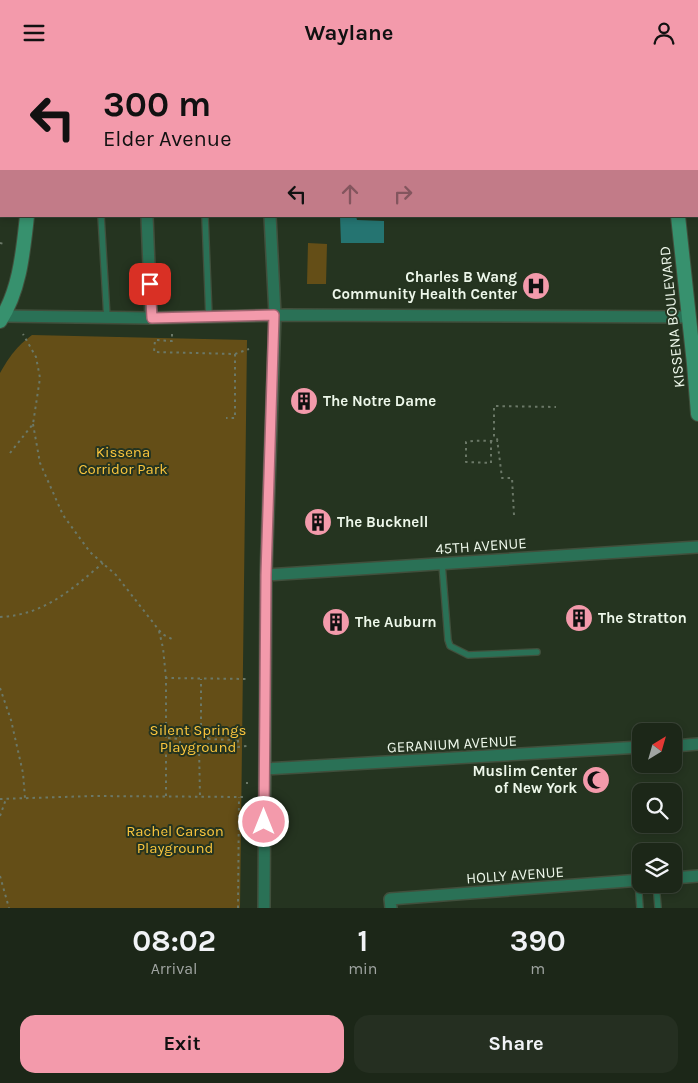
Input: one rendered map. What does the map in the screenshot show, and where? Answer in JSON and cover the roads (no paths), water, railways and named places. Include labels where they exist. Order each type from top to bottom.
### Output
[{"type":"main road","points":[[2,318],[19,272],[27,217]]},
{"type":"main road","name":"KISSENA BOULEVARD","points":[[678,217],[698,414]]},
{"type":"street","points":[[147,217],[152,318]]},
{"type":"street","points":[[264,908],[266,575],[274,315],[270,217]]},
{"type":"street","points":[[2,318],[152,318],[274,315],[688,317]]},
{"type":"street","name":"45TH AVENUE","points":[[266,575],[698,547]]},
{"type":"street","points":[[682,745],[698,744]]},
{"type":"street","name":"GERANIUM AVENUE","points":[[265,769],[632,748]]},
{"type":"street","points":[[682,877],[698,876]]},
{"type":"street","name":"HOLLY AVENUE","points":[[391,904],[632,882]]},
{"type":"lane","points":[[101,217],[107,317]]},
{"type":"lane","points":[[205,217],[209,317]]},
{"type":"lane","points":[[442,564],[450,646],[468,655],[537,652]]},
{"type":"lane","points":[[640,893],[640,908]]},
{"type":"lane","points":[[657,893],[658,907]]},
{"type":"water","points":[[340,217],[384,221],[384,243],[341,243]]},
{"type":"place","name":"Charles B Wang Community Health Center","points":[[536,286]]},
{"type":"place","name":"The Notre Dame","points":[[304,401]]},
{"type":"place","name":"The Bucknell","points":[[318,522]]},
{"type":"place","name":"The Stratton","points":[[579,618]]},
{"type":"place","name":"The Auburn","points":[[336,622]]},
{"type":"place","name":"Muslim Center of New York","points":[[596,780]]},
{"type":"park label","name":"Kissena Corridor Park","points":[[123,460]]},
{"type":"park label","name":"Silent Springs Playground","points":[[198,738]]},
{"type":"park label","name":"Rachel Carson Playground","points":[[175,840]]}]
